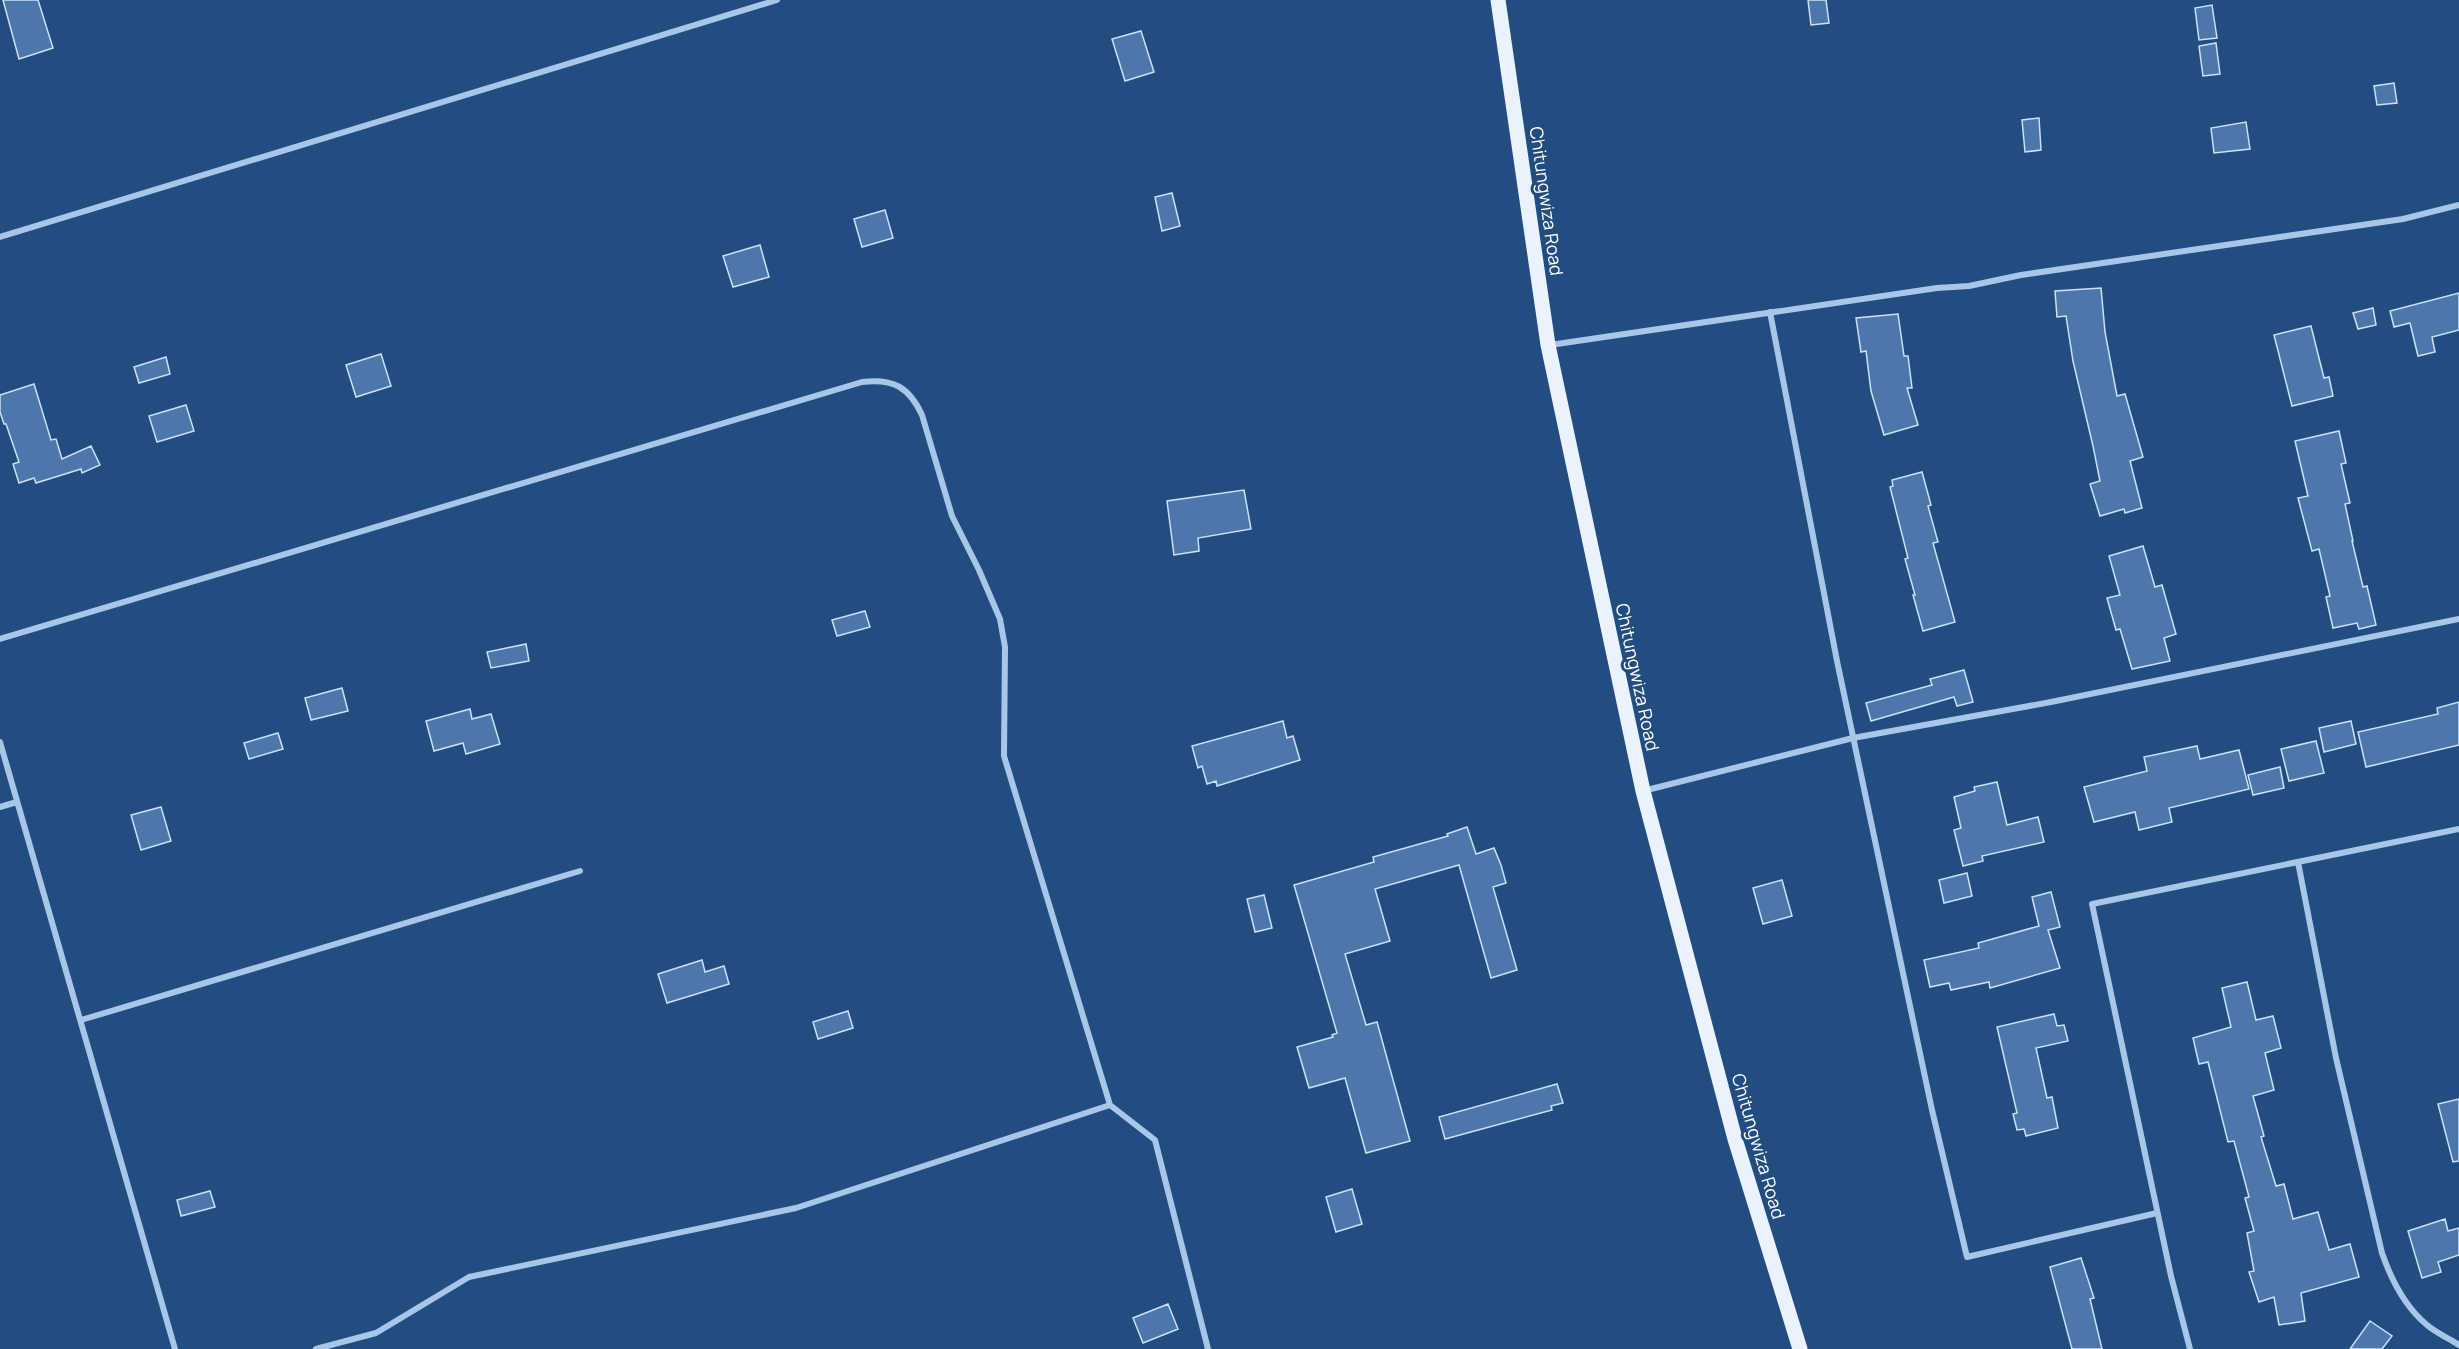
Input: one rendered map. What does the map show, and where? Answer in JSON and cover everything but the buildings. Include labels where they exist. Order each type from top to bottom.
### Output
[{"type":"main road","name":"Chitungwiza Road","points":[[1498,0],[1548,345],[1643,791],[1735,1139],[1800,1349]]},
{"type":"street","points":[[0,237],[777,0]]},
{"type":"street","points":[[1548,345],[1937,288],[1969,286],[2020,275],[2403,219],[2459,205]]},
{"type":"street","points":[[1770,312],[1853,738],[1932,1110],[1967,1257],[2157,1213]]},
{"type":"street","points":[[0,639],[862,382],[877,380],[892,383],[906,390],[916,401],[922,415],[952,516],[1000,619],[1005,647],[1004,756],[1110,1105],[1155,1140],[1208,1349]]},
{"type":"street","points":[[1643,791],[1853,738],[2051,702],[2459,619]]},
{"type":"street","points":[[0,742],[175,1349]]},
{"type":"street","points":[[0,807],[17,802]]},
{"type":"street","points":[[2190,1349],[2157,1213],[2092,904],[2459,829]]},
{"type":"street","points":[[2298,862],[2336,1058],[2382,1252],[2392,1281],[2409,1305],[2427,1325],[2459,1345]]},
{"type":"street","points":[[81,1020],[580,871]]},
{"type":"street","points":[[316,1349],[376,1333],[469,1277],[796,1208],[1110,1105]]}]
